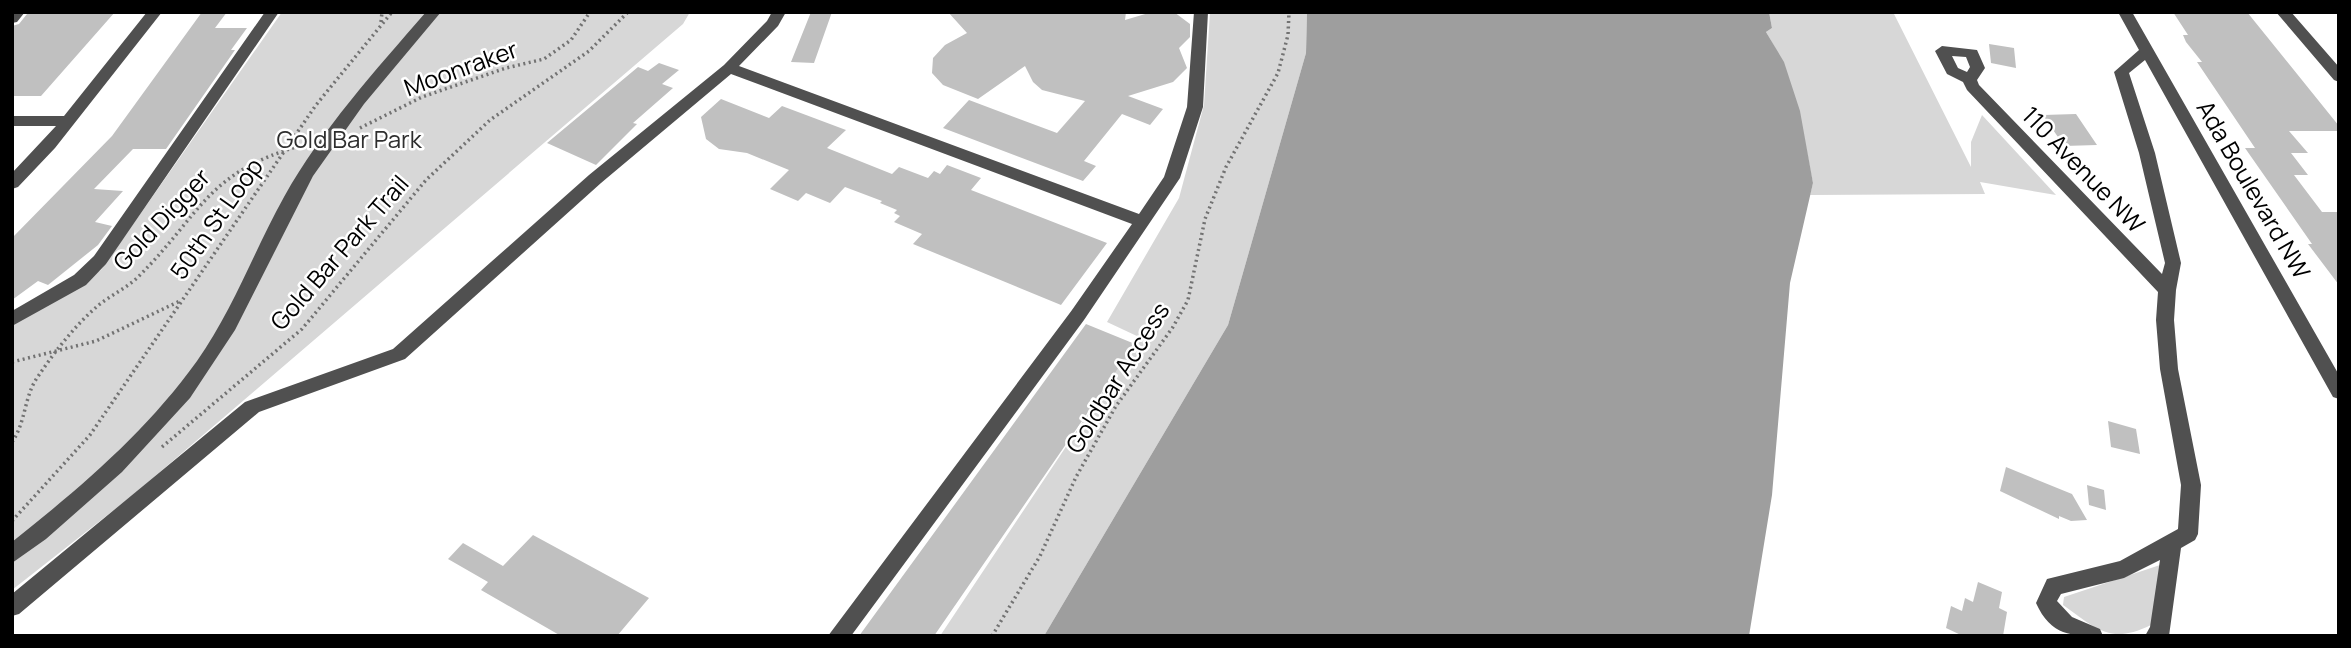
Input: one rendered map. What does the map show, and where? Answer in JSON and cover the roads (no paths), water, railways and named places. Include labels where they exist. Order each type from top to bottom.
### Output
[{"type":"street","points":[[12,19],[18,12]]},
{"type":"street","points":[[12,183],[68,121],[155,12]]},
{"type":"street","points":[[12,319],[80,280],[100,260],[272,12]]},
{"type":"street","points":[[12,554],[108,474],[162,418],[205,364],[244,295],[294,194],[330,140],[434,12]]},
{"type":"street","points":[[12,607],[252,407],[399,354],[595,179],[729,68],[773,23],[779,12]]},
{"type":"street","points":[[838,636],[1078,315],[1172,177],[1195,107],[1201,12]]},
{"type":"street","name":"Ada Boulevard NW","points":[[2125,12],[2145,53],[2242,217],[2339,392]]},
{"type":"street","points":[[2283,12],[2339,77]]},
{"type":"street","points":[[2093,636],[2065,624],[2046,603],[2054,586],[2124,569],[2188,534],[2191,485],[2169,369],[2166,290],[2173,263],[2147,153],[2121,72],[2145,53]]},
{"type":"street","points":[[729,68],[1142,222]]},
{"type":"street","name":"110 Avenue NW","points":[[1969,79],[1972,87],[2166,290]]},
{"type":"street","points":[[12,121],[68,121]]},
{"type":"street","points":[[2155,636],[2160,633],[2172,544]]},
{"type":"park label","name":"Gold Bar Park","points":[[349,140]]}]
